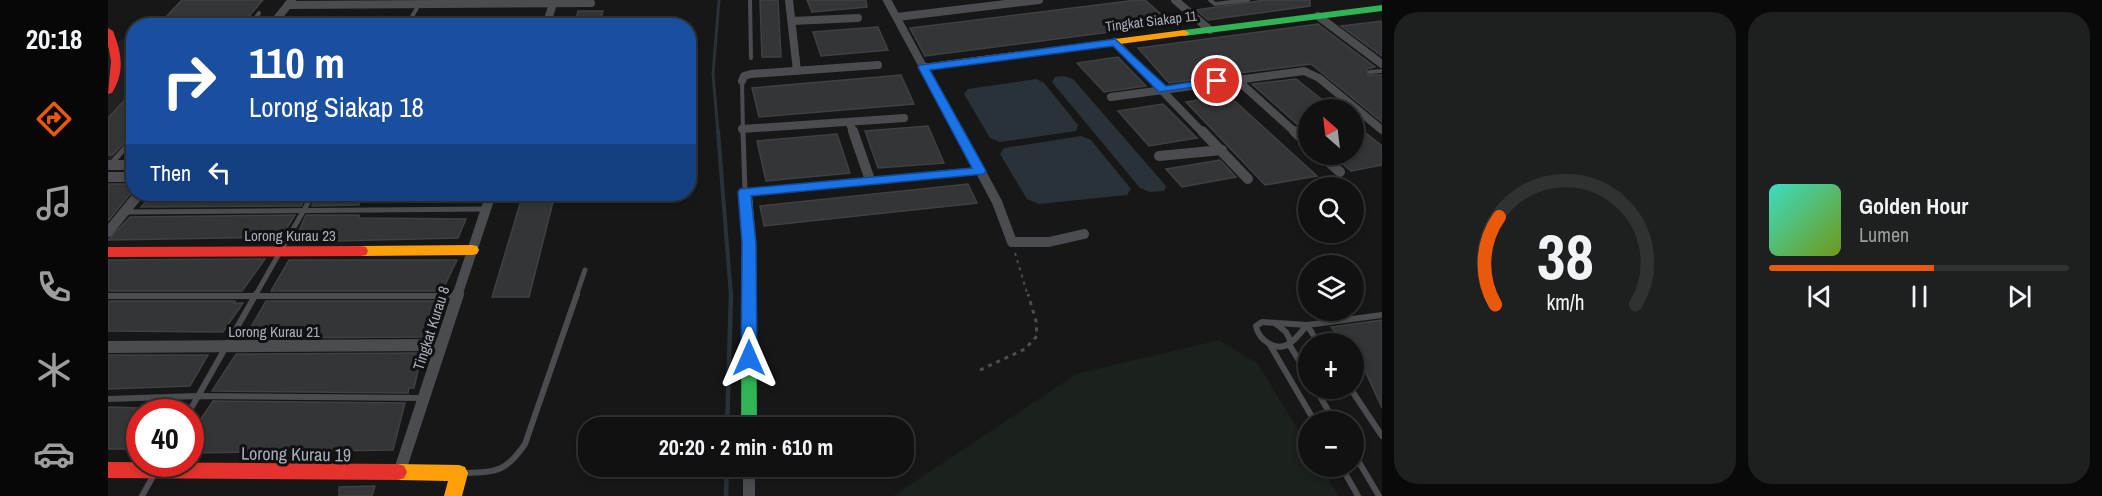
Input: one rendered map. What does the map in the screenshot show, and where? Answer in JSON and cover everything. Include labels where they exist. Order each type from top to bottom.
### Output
[{"type":"street","points":[[789,0],[797,70]]},
{"type":"street","points":[[887,0],[997,202],[1012,242],[1049,242],[1084,234]]},
{"type":"street","points":[[897,17],[980,3],[1039,0]]},
{"type":"street","points":[[1175,0],[1210,30]]},
{"type":"street","points":[[278,18],[290,2],[591,3]]},
{"type":"street","points":[[549,18],[554,2]]},
{"type":"street","name":"Tingkat Siakap 11","points":[[923,67],[1382,8]]},
{"type":"street","points":[[1318,16],[1382,64]]},
{"type":"street","points":[[792,21],[858,18]]},
{"type":"street","points":[[108,31],[119,73],[108,91]]},
{"type":"street","points":[[1115,42],[1248,179]]},
{"type":"street","points":[[742,81],[744,76],[751,74],[878,65]]},
{"type":"street","points":[[1111,97],[1235,78],[1304,71],[1319,78],[1382,130]]},
{"type":"street","points":[[1235,78],[1298,135]]},
{"type":"street","points":[[742,129],[904,118]]},
{"type":"street","points":[[850,123],[870,180]]},
{"type":"street","points":[[1159,156],[1222,150]]},
{"type":"street","points":[[109,165],[126,165]]},
{"type":"street","points":[[1332,165],[1340,172]]},
{"type":"street","points":[[749,417],[749,243],[745,192],[980,171]]},
{"type":"street","points":[[108,177],[126,177]]},
{"type":"street","points":[[108,232],[133,201]]},
{"type":"street","name":"Tingkat Kurau 8","points":[[399,473],[488,201]]},
{"type":"street","name":"Lorong Kurau 23","points":[[108,252],[472,250]]},
{"type":"street","name":"Lorong Kurau 21","points":[[108,347],[441,345]]},
{"type":"street","name":"Lorong Kurau 19","points":[[204,468],[459,473]]},
{"type":"street","name":"Lorong Kurau 19","points":[[108,470],[126,469]]},
{"type":"street","points":[[453,496],[459,473]]},
{"type":"street","points":[[749,477],[749,496]]},
{"type":"lane","points":[[750,0],[751,58]]},
{"type":"lane","points":[[1210,0],[1215,4],[1248,0]]},
{"type":"lane","points":[[411,18],[419,4]]},
{"type":"lane","points":[[256,18],[259,13]]},
{"type":"lane","points":[[1370,72],[1382,71]]},
{"type":"lane","points":[[742,81],[745,192]]},
{"type":"lane","points":[[109,165],[126,147]]},
{"type":"lane","points":[[196,399],[308,201]]},
{"type":"lane","points":[[124,212],[485,209]]},
{"type":"lane","points":[[459,473],[491,472],[509,467],[525,444],[585,270]]},
{"type":"lane","points":[[108,296],[457,296]]},
{"type":"lane","points":[[1306,325],[1281,347],[1270,345],[1260,338],[1256,330],[1262,322],[1306,325],[1382,315]]},
{"type":"lane","points":[[1272,323],[1282,328],[1298,358]]},
{"type":"lane","points":[[1306,325],[1311,333]]},
{"type":"lane","points":[[1270,345],[1309,411]]},
{"type":"lane","points":[[108,399],[198,396],[424,398]]},
{"type":"lane","points":[[1357,399],[1382,436]]},
{"type":"lane","points":[[1364,471],[1379,496]]},
{"type":"lane","points":[[142,496],[152,477]]},
{"type":"lane","points":[[1347,477],[1358,496]]},
{"type":"path","points":[[980,370],[1025,350],[1037,336],[1036,321],[1012,242]]},
{"type":"shaded area","points":[[126,38],[126,147],[108,169],[108,45]]},
{"type":"shaded area","points":[[1064,76],[1073,79],[1166,186],[1164,191],[1150,192],[1140,188],[1052,82],[1055,77]]},
{"type":"shaded area","points":[[1036,79],[1044,83],[1078,125],[1076,131],[1000,142],[990,138],[964,94],[968,89]]},
{"type":"shaded area","points":[[1081,136],[1091,140],[1131,189],[1127,195],[1039,204],[1027,199],[1000,154],[1004,148]]},
{"type":"shaded area","points":[[1219,340],[1258,364],[1298,430],[1298,477],[1327,477],[1339,496],[893,496],[1076,374]]},
{"type":"building","points":[[182,0],[263,0],[247,18],[165,18]]},
{"type":"building","points":[[760,0],[778,0],[781,57],[762,57]]},
{"type":"building","points":[[807,0],[866,0],[867,7],[812,12]]},
{"type":"building","points":[[1145,0],[1172,24],[925,56],[910,28]]},
{"type":"building","points":[[1265,0],[1310,0],[1310,6],[1208,20],[1196,10]]},
{"type":"building","points":[[578,11],[603,11],[601,18],[576,18]]},
{"type":"building","points":[[1382,21],[1382,56],[1341,26]]},
{"type":"building","points":[[1318,24],[1375,67],[1367,69],[1368,75],[1382,75],[1382,122],[1364,107],[1364,99],[1354,99],[1311,64],[1234,72],[1230,75],[1169,83],[1138,48]]},
{"type":"building","points":[[878,27],[888,50],[821,56],[813,32]]},
{"type":"building","points":[[1118,57],[1146,86],[1104,92],[1077,63]]},
{"type":"building","points":[[901,75],[914,104],[759,117],[752,88]]},
{"type":"building","points":[[1296,79],[1321,99],[1298,99],[1298,125],[1252,84]]},
{"type":"building","points":[[1228,95],[1298,159],[1298,165],[1305,165],[1317,176],[1298,177],[1298,179],[1265,185],[1186,102]]},
{"type":"building","points":[[126,99],[126,141],[112,155],[108,155],[108,118]]},
{"type":"building","points":[[1163,104],[1197,138],[1149,146],[1118,111]]},
{"type":"building","points":[[928,126],[944,163],[878,168],[865,131]]},
{"type":"building","points":[[1364,132],[1382,146],[1382,165],[1351,171],[1344,165],[1364,165]]},
{"type":"building","points":[[837,134],[850,173],[766,181],[757,141]]},
{"type":"building","points":[[1220,160],[1236,177],[1182,187],[1166,169]]},
{"type":"building","points":[[108,184],[126,184],[126,199],[108,221]]},
{"type":"building","points":[[968,184],[977,203],[764,226],[760,206]]},
{"type":"building","points":[[147,201],[304,201],[301,206],[141,207]]},
{"type":"building","points":[[314,201],[359,201],[359,205],[312,206]]},
{"type":"building","points":[[521,201],[553,201],[529,297],[492,297]]},
{"type":"building","points":[[295,215],[281,237],[108,240],[130,217]]},
{"type":"building","points":[[306,215],[466,219],[458,238],[294,242]]},
{"type":"building","points":[[265,259],[242,291],[108,291],[108,260]]},
{"type":"building","points":[[289,260],[457,260],[442,291],[271,291]]},
{"type":"building","points":[[108,301],[235,301],[233,303],[243,303],[223,332],[108,331]]},
{"type":"building","points":[[266,301],[436,301],[435,303],[446,303],[433,332],[428,332],[427,337],[247,338],[252,332],[248,332]]},
{"type":"building","points":[[1382,320],[1382,408],[1364,369],[1364,333],[1336,333],[1331,327]]},
{"type":"building","points":[[422,353],[414,388],[409,388],[408,393],[212,391],[236,354]]},
{"type":"building","points":[[108,355],[208,355],[190,386],[108,389]]},
{"type":"building","points":[[213,401],[405,403],[393,450],[204,453],[204,414]]},
{"type":"building","points":[[108,407],[126,408],[126,449],[108,449]]},
{"type":"building","points":[[375,486],[372,496],[339,496],[339,487]]},
{"type":"waterway","points":[[718,133],[713,74],[719,0]]},
{"type":"waterway","points":[[718,131],[731,295]]},
{"type":"waterway","points":[[727,417],[731,295]]},
{"type":"waterway","points":[[726,496],[727,477]]},
{"type":"traffic: fast","points":[[1184,33],[1382,8]]},
{"type":"traffic: fast","points":[[749,417],[749,242],[745,192],[980,171]]},
{"type":"traffic: slow","points":[[923,67],[1184,33]]},
{"type":"traffic: slow","points":[[361,251],[472,250]]},
{"type":"traffic: slow","points":[[398,472],[459,473],[453,496]]},
{"type":"traffic: jam","points":[[108,31],[117,61],[115,76],[108,91]]},
{"type":"traffic: jam","points":[[108,252],[361,251]]},
{"type":"traffic: jam","points":[[108,470],[398,472]]},
{"type":"route","points":[[749,358],[749,243],[745,192],[980,171],[923,67],[1115,42],[1163,90],[1217,81]]}]
